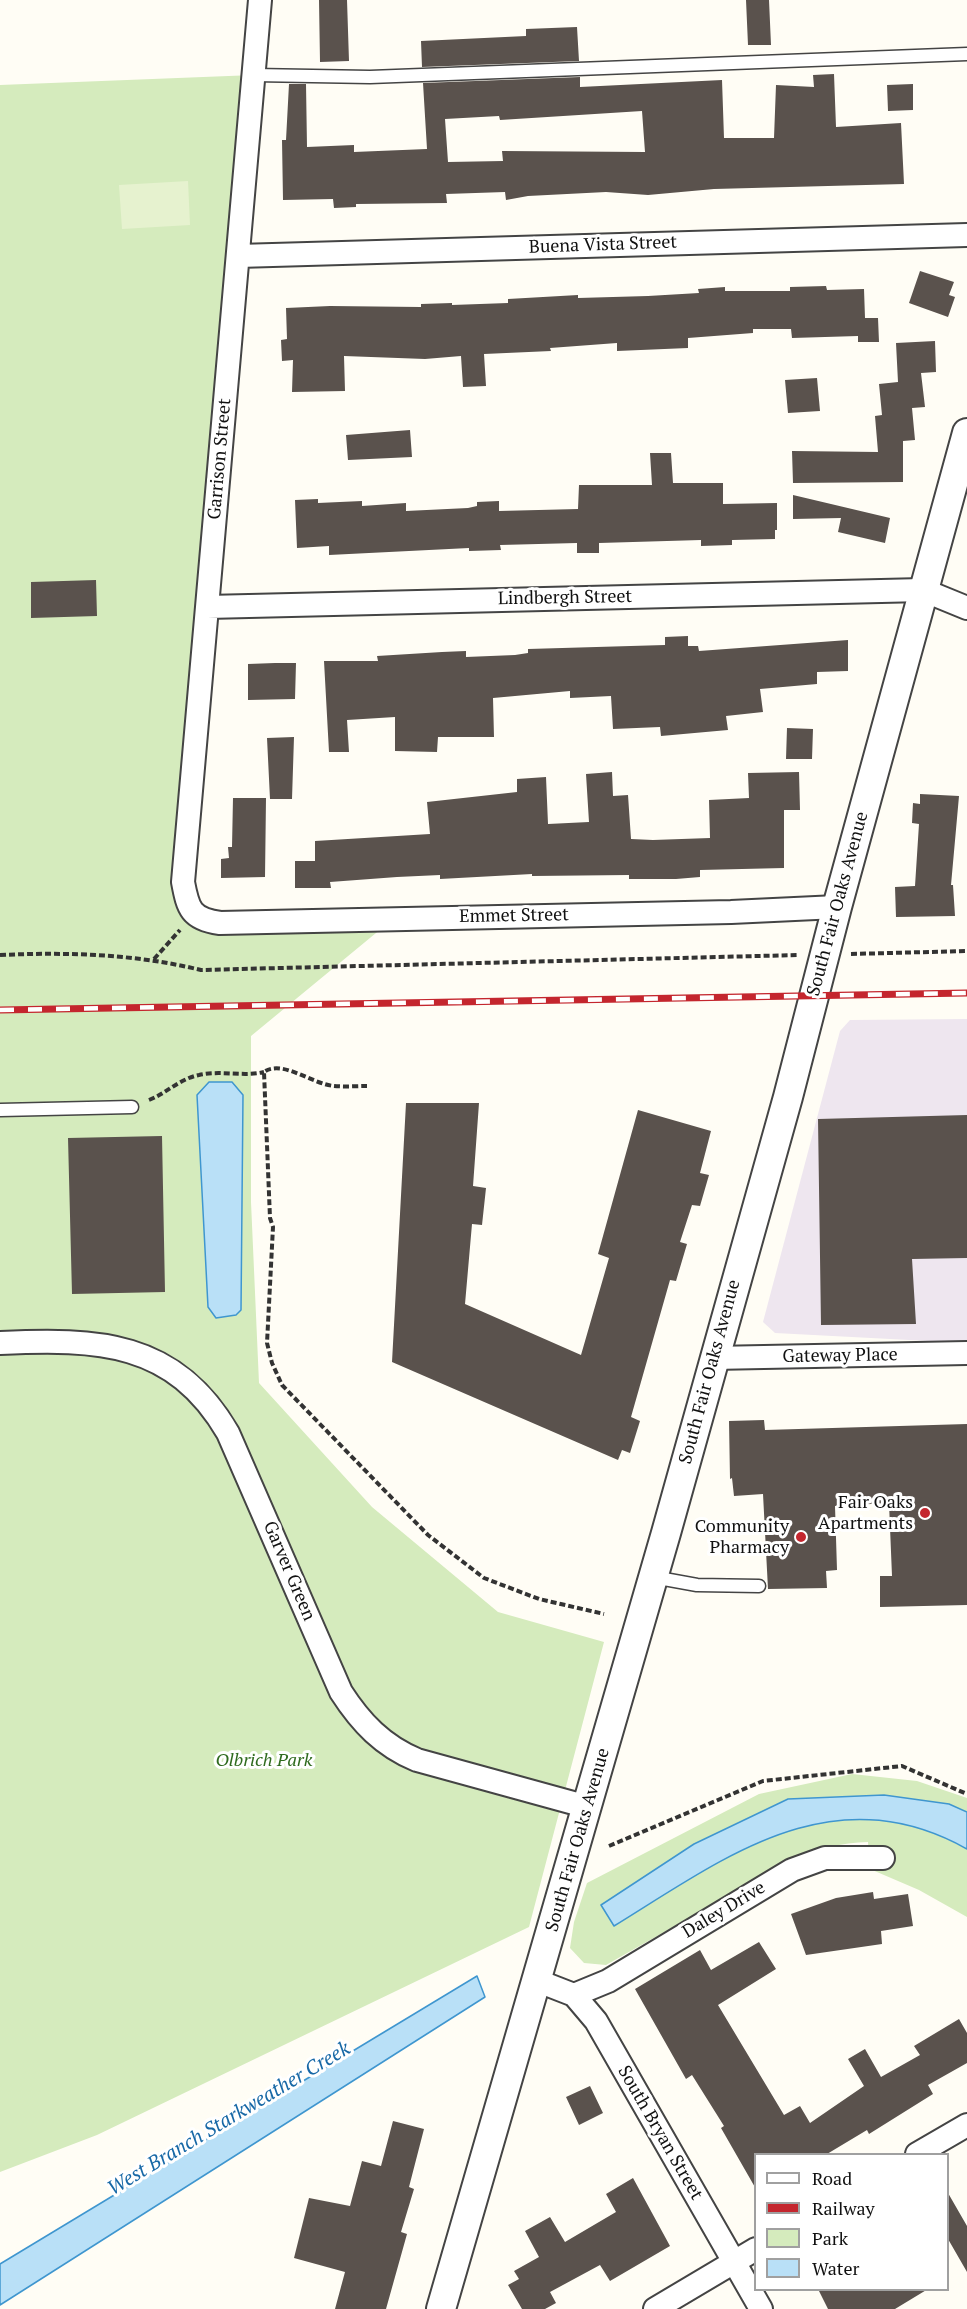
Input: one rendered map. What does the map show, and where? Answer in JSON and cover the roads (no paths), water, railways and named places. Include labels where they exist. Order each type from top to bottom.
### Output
[{"type":"street","name":"Garrison Street","points":[[194,914],[188,907],[183,882],[260,0]]},
{"type":"street","name":"Buena Vista Street","points":[[238,256],[967,235]]},
{"type":"street","name":"South Fair Oaks Avenue","points":[[441,2309],[588,1807],[788,1097],[837,907],[967,433]]},
{"type":"street","name":"Lindbergh Street","points":[[207,607],[923,590]]},
{"type":"street","points":[[923,590],[967,608]]},
{"type":"street","name":"Emmet Street","points":[[194,914],[208,922],[220,923],[731,912],[837,907]]},
{"type":"street","name":"Garver Green","points":[[0,1343],[32,1342],[120,1347],[165,1365],[184,1378],[209,1403],[228,1433],[341,1692],[366,1726],[397,1752],[417,1760],[588,1807]]},
{"type":"street","name":"Gateway Place","points":[[713,1358],[967,1353]]},
{"type":"street","name":"Daley Drive","points":[[574,1995],[608,1981],[792,1870],[825,1858],[884,1858]]},
{"type":"street","name":"South Bryan Street","points":[[538,1981],[574,1995],[596,2021],[761,2309]]},
{"type":"street","points":[[919,2153],[967,2126]]},
{"type":"street","points":[[656,2309],[754,2250]]},
{"type":"lane","points":[[254,75],[370,77],[967,54]]},
{"type":"lane","points":[[0,1110],[132,1107]]},
{"type":"lane","points":[[653,1577],[698,1585],[759,1586]]},
{"type":"water","points":[[209,1082],[232,1082],[243,1095],[241,1310],[236,1315],[216,1318],[208,1307],[197,1095]]},
{"type":"water","points":[[884,1795],[949,1804],[967,1812],[967,1849],[918,1828],[871,1820],[826,1822],[782,1834],[739,1852],[697,1874],[614,1926],[601,1905],[694,1844],[788,1799]]},
{"type":"water","points":[[477,1976],[485,1997],[0,2305],[0,2264]]},
{"type":"railway","points":[[0,1010],[967,993]]},
{"type":"place","name":"Fair Oaks Apartments","points":[[925,1513]]},
{"type":"place","name":"Community Pharmacy","points":[[801,1537]]},
{"type":"park label","name":"Olbrich Park","points":[[264,1761]]},
{"type":"water label","name":"West Branch Starkweather Creek","points":[[229,2119]]}]
